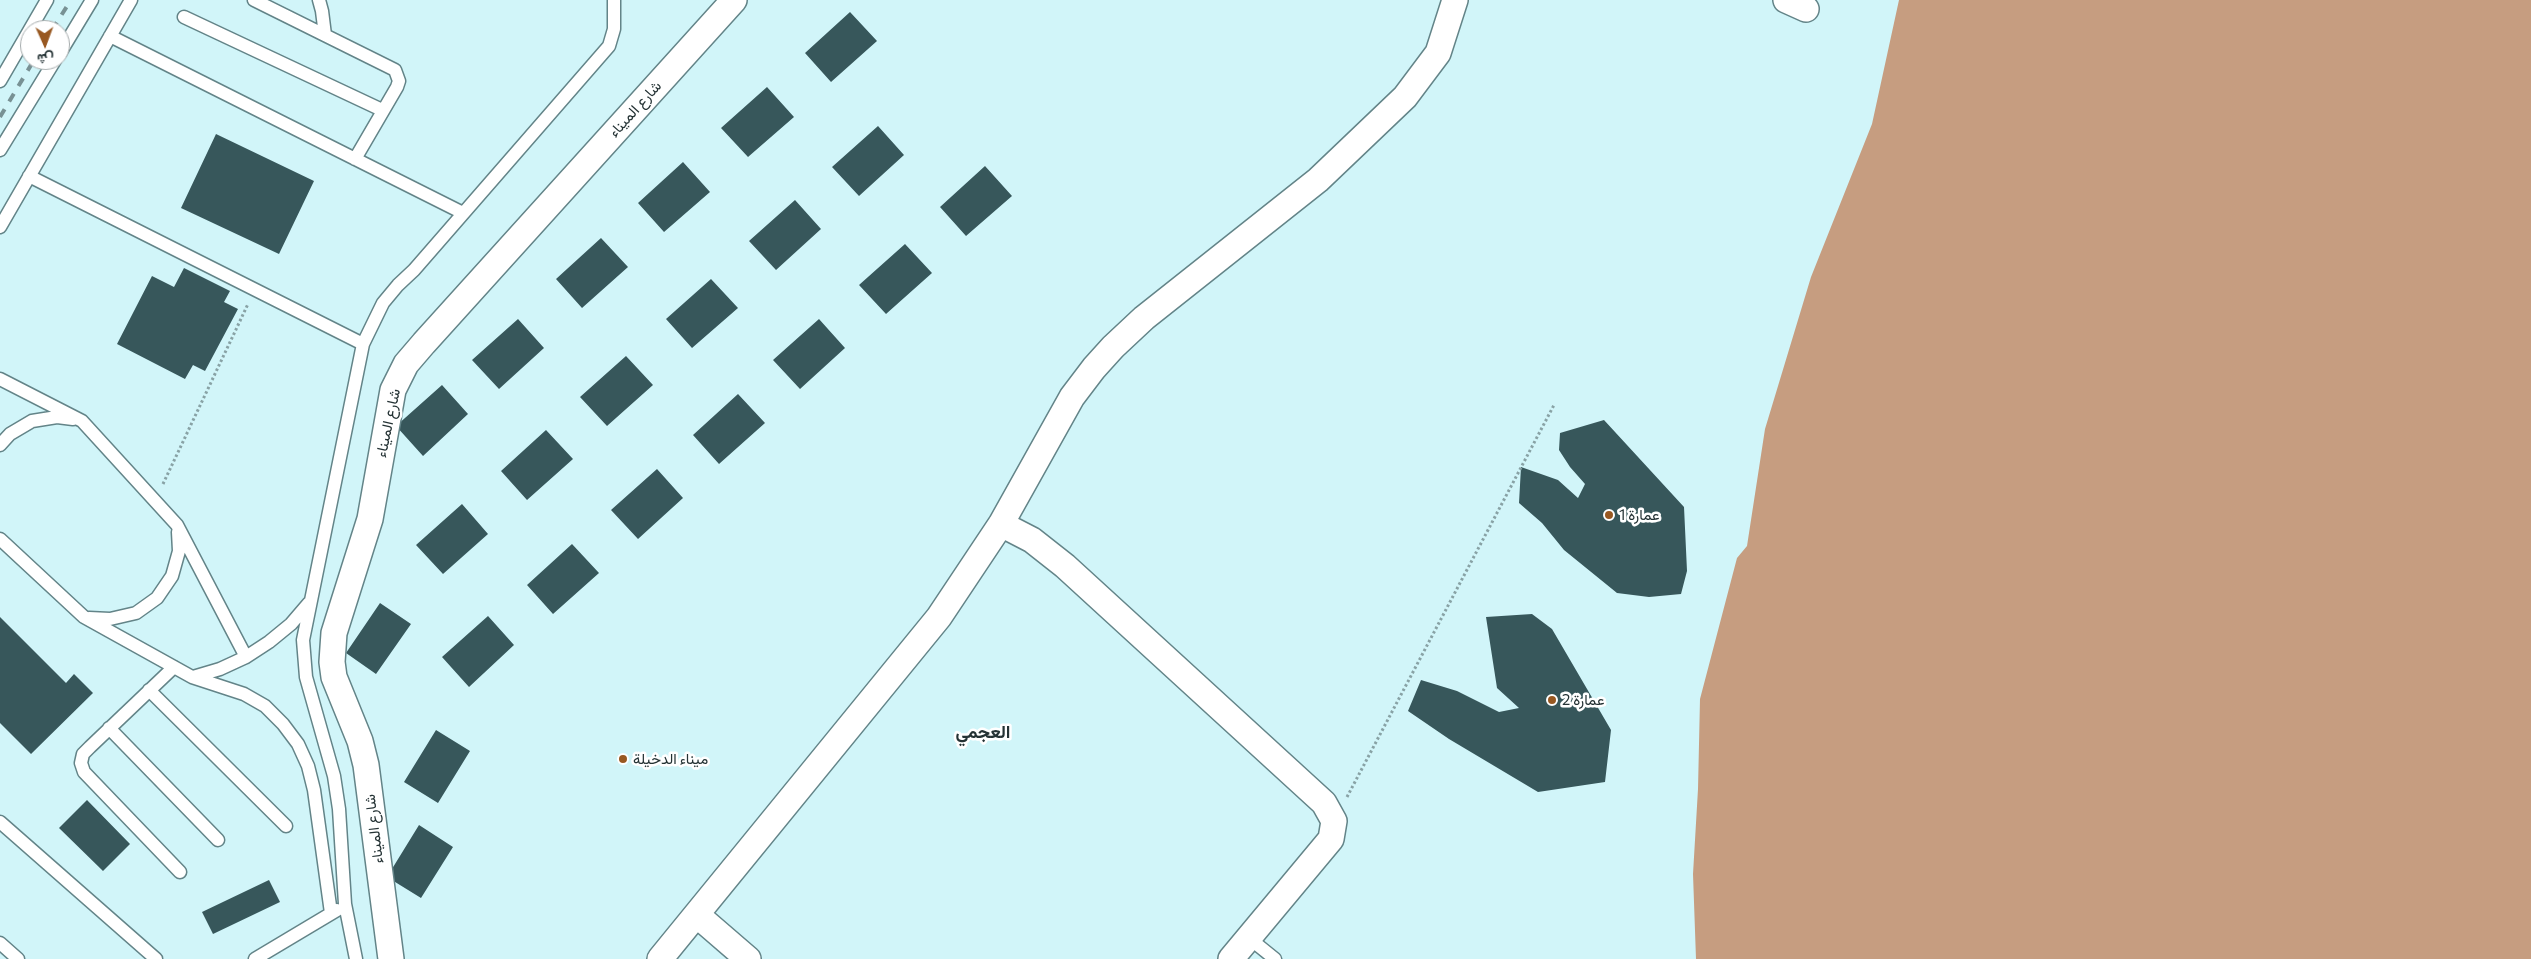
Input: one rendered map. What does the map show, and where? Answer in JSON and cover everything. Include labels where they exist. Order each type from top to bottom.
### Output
[{"type":"street","name":"شارع الميناء","points":[[391,959],[366,765],[352,718],[334,677],[332,647],[334,633],[370,520],[393,390],[412,357],[734,0]]},
{"type":"street","points":[[660,959],[939,617],[1001,524],[1072,397],[1113,347],[1144,318],[1318,180],[1405,97],[1438,53],[1455,0]]},
{"type":"street","points":[[1001,524],[1032,540],[1065,566],[1324,803],[1334,822],[1331,839],[1319,856],[1231,959]]},
{"type":"street","points":[[697,915],[748,959]]},
{"type":"lane","points":[[0,81],[48,0]]},
{"type":"lane","points":[[70,36],[92,0]]},
{"type":"lane","points":[[0,227],[131,0]]},
{"type":"lane","points":[[254,0],[396,70],[399,81],[355,159]]},
{"type":"lane","points":[[318,0],[322,11],[325,35]]},
{"type":"lane","points":[[356,959],[346,904],[339,809],[334,776],[306,676],[303,640],[363,344],[383,303],[609,46],[615,5],[605,0]]},
{"type":"lane","points":[[184,17],[382,110]]},
{"type":"lane","points":[[110,36],[463,213]]},
{"type":"lane","points":[[0,150],[50,70]]},
{"type":"lane","points":[[29,176],[363,344]]},
{"type":"lane","points":[[0,379],[82,421],[177,525],[246,657]]},
{"type":"lane","points":[[0,445],[10,434],[32,421],[57,417],[82,421]]},
{"type":"lane","points":[[84,617],[110,619],[136,612],[157,598],[172,576],[179,551],[177,525]]},
{"type":"lane","points":[[0,538],[84,617],[192,677],[244,694],[265,706],[283,724],[298,744],[308,766],[314,790],[331,913]]},
{"type":"lane","points":[[192,677],[220,669],[246,657],[269,642],[290,624],[309,603]]},
{"type":"lane","points":[[174,667],[83,754],[81,763],[84,772],[180,872]]},
{"type":"lane","points":[[149,690],[286,826]]},
{"type":"lane","points":[[109,728],[218,840]]},
{"type":"lane","points":[[0,822],[156,959]]},
{"type":"lane","points":[[255,959],[346,904]]},
{"type":"lane","points":[[1249,938],[1275,959]]},
{"type":"lane","points":[[0,943],[18,959]]},
{"type":"path","points":[[155,501],[255,290]]},
{"type":"path","points":[[1334,822],[1554,405]]},
{"type":"shaded area","points":[[1899,0],[2531,0],[2531,959],[1696,959],[1693,874],[1698,789],[1700,699],[1737,558],[1747,546],[1765,429],[1811,277],[1872,124]]},
{"type":"building","points":[[850,12],[877,41],[831,82],[805,53]]},
{"type":"building","points":[[767,87],[794,117],[748,157],[721,128]]},
{"type":"building","points":[[878,126],[904,155],[859,196],[832,167]]},
{"type":"building","points":[[216,134],[314,181],[279,254],[181,208]]},
{"type":"building","points":[[683,162],[710,192],[664,232],[638,203]]},
{"type":"building","points":[[985,166],[1012,196],[966,236],[940,207]]},
{"type":"building","points":[[795,200],[821,229],[776,270],[749,241]]},
{"type":"building","points":[[601,238],[628,267],[582,308],[556,279]]},
{"type":"building","points":[[905,244],[932,273],[886,314],[859,285]]},
{"type":"building","points":[[184,268],[230,291],[224,302],[238,309],[205,371],[193,365],[185,379],[117,344],[152,276],[174,287]]},
{"type":"building","points":[[711,279],[738,308],[692,348],[666,319]]},
{"type":"building","points":[[518,319],[544,348],[499,389],[472,360]]},
{"type":"building","points":[[819,319],[845,348],[800,389],[773,360]]},
{"type":"building","points":[[626,356],[653,385],[607,426],[580,397]]},
{"type":"building","points":[[442,385],[468,414],[423,456],[396,426]]},
{"type":"building","points":[[738,394],[765,423],[719,464],[693,435]]},
{"type":"building","name":"عمارة 1","points":[[1604,420],[1684,507],[1687,571],[1681,594],[1649,597],[1617,593],[1564,550],[1542,523],[1519,503],[1521,467],[1558,480],[1578,498],[1585,484],[1570,467],[1559,450],[1560,433]]},
{"type":"building","points":[[546,430],[573,459],[527,500],[501,471]]},
{"type":"building","points":[[657,469],[683,498],[638,539],[611,510]]},
{"type":"building","points":[[462,504],[488,534],[443,574],[416,545]]},
{"type":"building","points":[[572,544],[599,573],[553,614],[527,585]]},
{"type":"building","points":[[380,603],[411,624],[376,674],[346,653]]},
{"type":"building","name":"عمارة 2","points":[[1532,614],[1552,629],[1611,730],[1605,782],[1538,792],[1449,739],[1408,711],[1421,680],[1457,691],[1499,712],[1519,708],[1497,688],[1486,617]]},
{"type":"building","points":[[488,616],[514,645],[469,687],[442,657]]},
{"type":"building","points":[[0,617],[66,683],[74,674],[93,693],[31,754],[0,723]]},
{"type":"building","points":[[436,730],[470,751],[438,803],[404,782]]},
{"type":"building","points":[[87,800],[130,844],[103,871],[59,828]]},
{"type":"building","points":[[419,825],[453,847],[421,898],[387,877]]},
{"type":"building","points":[[269,880],[280,902],[213,934],[202,912]]},
{"type":"railway","points":[[58,20],[71,0]]},
{"type":"railway","points":[[0,117],[28,70]]},
{"type":"place","name":"عمارة 1","points":[[1609,515]]},
{"type":"place","name":"عمارة 2","points":[[1552,700]]},
{"type":"place","name":"ميناء الدخيلة","points":[[623,759]]},
{"type":"district","name":"العجمي","points":[[983,732]]}]
